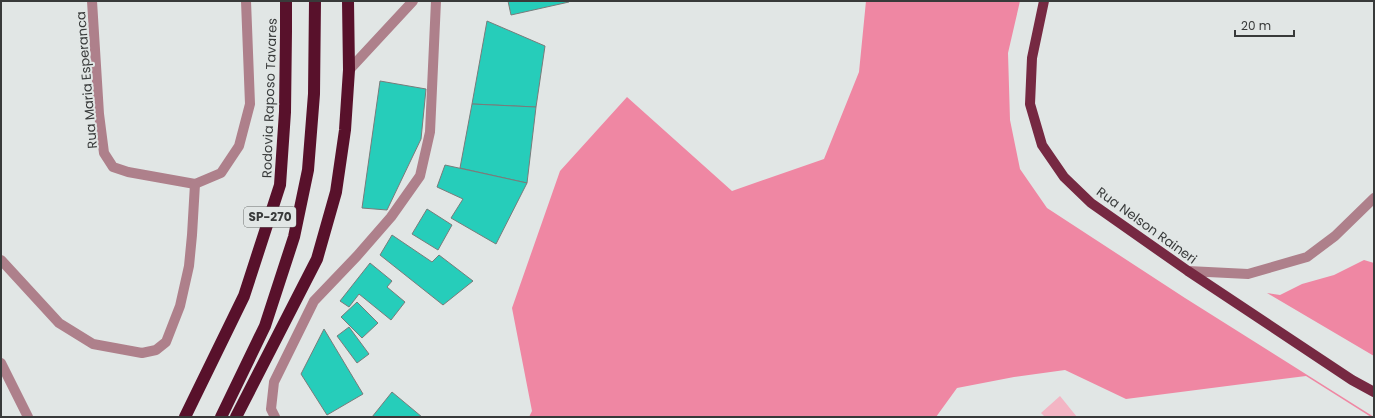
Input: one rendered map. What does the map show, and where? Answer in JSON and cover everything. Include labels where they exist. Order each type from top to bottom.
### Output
[{"type":"highway","name":"Rodovia Raposo Tavares","points":[[185,417],[244,296],[280,185],[285,112],[286,1]]},
{"type":"highway","name":"SP-270","points":[[221,417],[265,326],[294,237],[308,170],[314,94],[315,1]]},
{"type":"highway","points":[[236,417],[317,259],[336,192],[345,130],[349,70],[348,1]]},
{"type":"main road","name":"Rua Nelson Raineri","points":[[1044,1],[1032,58],[1030,104],[1042,145],[1064,177],[1092,203],[1188,271],[1352,380],[1374,392]]},
{"type":"street","name":"Rua Maria Esperanca","points":[[92,1],[99,114],[104,153],[113,167],[128,172],[195,184]]},
{"type":"street","points":[[1,260],[59,323],[93,344],[142,353],[156,350],[166,342],[180,306],[189,266],[195,184],[221,173],[239,146],[250,104],[246,1]]},
{"type":"street","points":[[349,70],[413,1]]},
{"type":"street","points":[[275,417],[271,409],[274,382],[314,301],[357,256],[391,217],[420,176],[430,132],[436,1]]},
{"type":"street","points":[[1188,271],[1248,274],[1307,257],[1335,236],[1374,198]]},
{"type":"street","points":[[1,363],[28,417]]},
{"type":"shaded area","points":[[866,1],[1020,1],[1008,53],[1010,120],[1020,169],[1047,208],[1185,298],[1374,417],[1371,417],[1306,376],[1126,399],[1065,370],[1014,377],[957,388],[936,417],[529,417],[532,411],[512,308],[560,171],[627,97],[732,191],[824,159],[859,72]]},
{"type":"shaded area","points":[[1364,260],[1374,263],[1374,356],[1267,293],[1280,295],[1302,284],[1334,275]]},
{"type":"shaded area","points":[[1060,396],[1077,417],[1045,417],[1041,413]]},
{"type":"building","points":[[508,1],[569,1],[569,2],[511,15]]},
{"type":"building","points":[[487,21],[545,46],[536,107],[472,104]]},
{"type":"building","points":[[380,81],[426,89],[421,139],[387,210],[362,208]]},
{"type":"building","points":[[472,104],[536,107],[527,183],[460,168]]},
{"type":"building","points":[[445,165],[527,183],[496,244],[451,218],[463,199],[437,187]]},
{"type":"building","points":[[427,209],[452,225],[438,250],[412,234]]},
{"type":"building","points":[[392,235],[432,262],[439,255],[473,281],[443,305],[380,255]]},
{"type":"building","points":[[370,263],[392,281],[387,287],[405,302],[391,320],[359,294],[349,307],[340,301]]},
{"type":"building","points":[[357,302],[378,323],[362,338],[341,317]]},
{"type":"building","points":[[349,327],[369,354],[357,363],[337,336]]},
{"type":"building","points":[[324,329],[363,394],[327,415],[301,374]]},
{"type":"building","points":[[392,392],[422,417],[372,417]]}]
